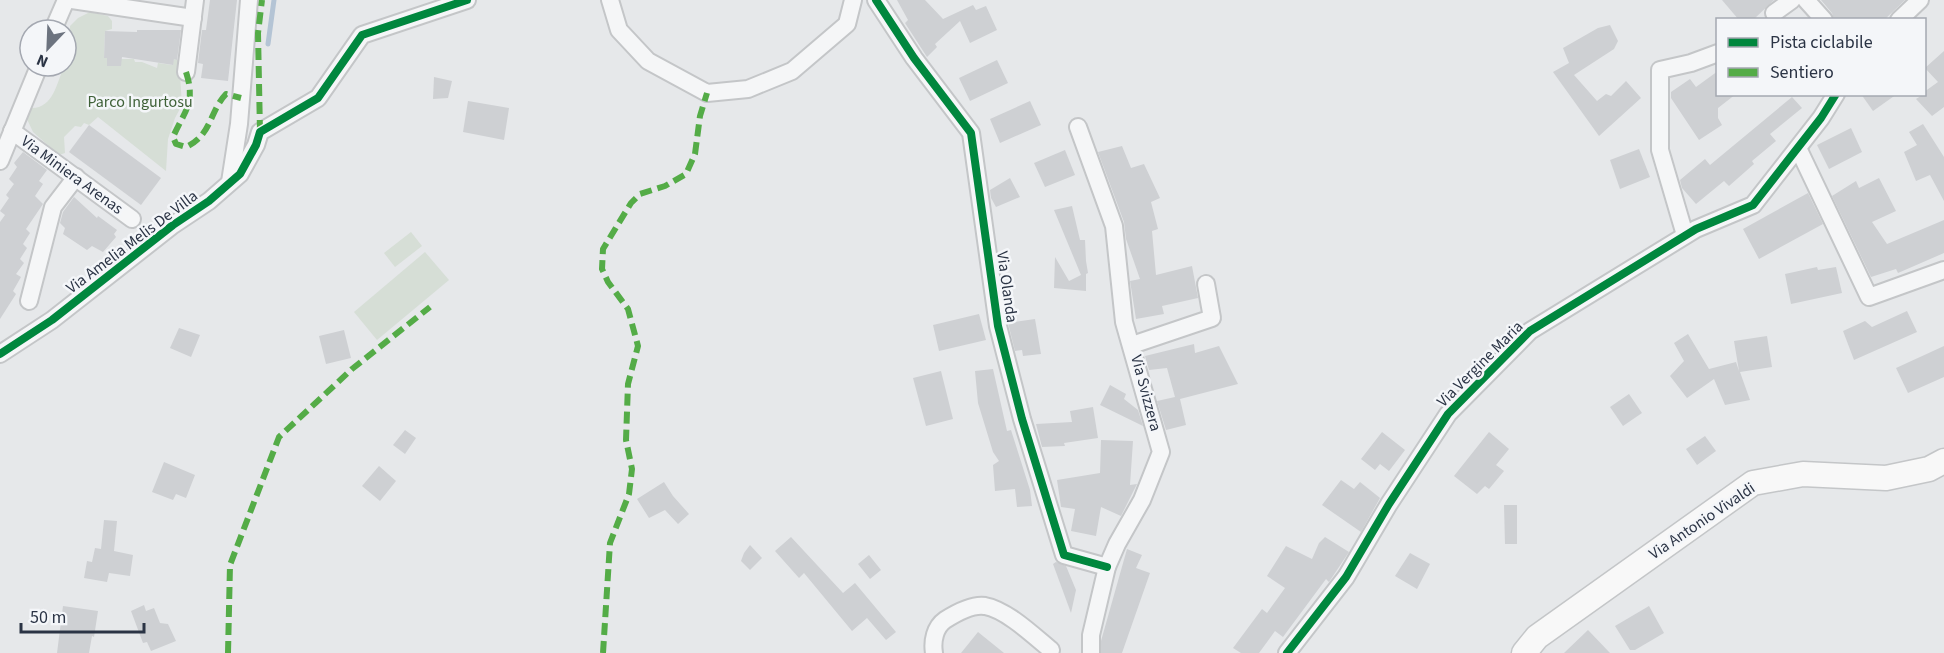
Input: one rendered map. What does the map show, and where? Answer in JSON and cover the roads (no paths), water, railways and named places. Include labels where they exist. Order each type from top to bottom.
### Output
[{"type":"main road","name":"Via Antonio Vivaldi","points":[[1524,653],[1537,638],[1753,483],[1803,474],[1886,478],[1929,469],[1944,461]]},
{"type":"street","points":[[58,18],[66,0]]},
{"type":"street","points":[[72,0],[146,6],[193,18]]},
{"type":"street","points":[[186,72],[195,0]]},
{"type":"street","points":[[230,182],[239,124],[249,0]]},
{"type":"street","name":"Via Amelia Melis De Villa","points":[[0,354],[52,320],[173,225],[209,201],[240,174],[256,145],[260,132],[318,98],[362,35],[467,0]]},
{"type":"street","points":[[610,0],[619,30],[648,62],[706,93],[748,89],[792,71],[847,24],[853,0]]},
{"type":"street","name":"Via Olanda","points":[[876,0],[914,58],[971,133],[998,326],[1022,419],[1064,555],[1107,567]]},
{"type":"street","points":[[1774,13],[1792,0]]},
{"type":"street","points":[[1806,0],[1822,18]]},
{"type":"street","points":[[1901,18],[1920,0]]},
{"type":"street","points":[[1685,235],[1660,150],[1660,70],[1691,63],[1716,54]]},
{"type":"street","points":[[0,161],[34,78]]},
{"type":"street","name":"Via Vergine Maria","points":[[1287,653],[1346,577],[1389,504],[1448,414],[1530,331],[1685,235],[1753,205],[1821,118],[1835,96]]},
{"type":"street","name":"Via Svizzera","points":[[1078,127],[1114,226],[1124,322],[1161,452],[1142,500],[1107,567],[1091,635],[1091,653]]},
{"type":"street","name":"Via Miniera Arenas","points":[[12,131],[132,219]]},
{"type":"street","points":[[1798,148],[1869,297],[1944,270]]},
{"type":"street","points":[[29,301],[53,207],[76,177]]},
{"type":"street","points":[[1132,345],[1212,318],[1206,284]]},
{"type":"street","points":[[934,653],[934,634],[942,621],[964,609],[983,606],[998,611],[1027,630],[1051,650]]},
{"type":"waterway","points":[[268,44],[274,0]]},
{"type":"park label","name":"Parco Ingurtosu","points":[[140,102]]}]
